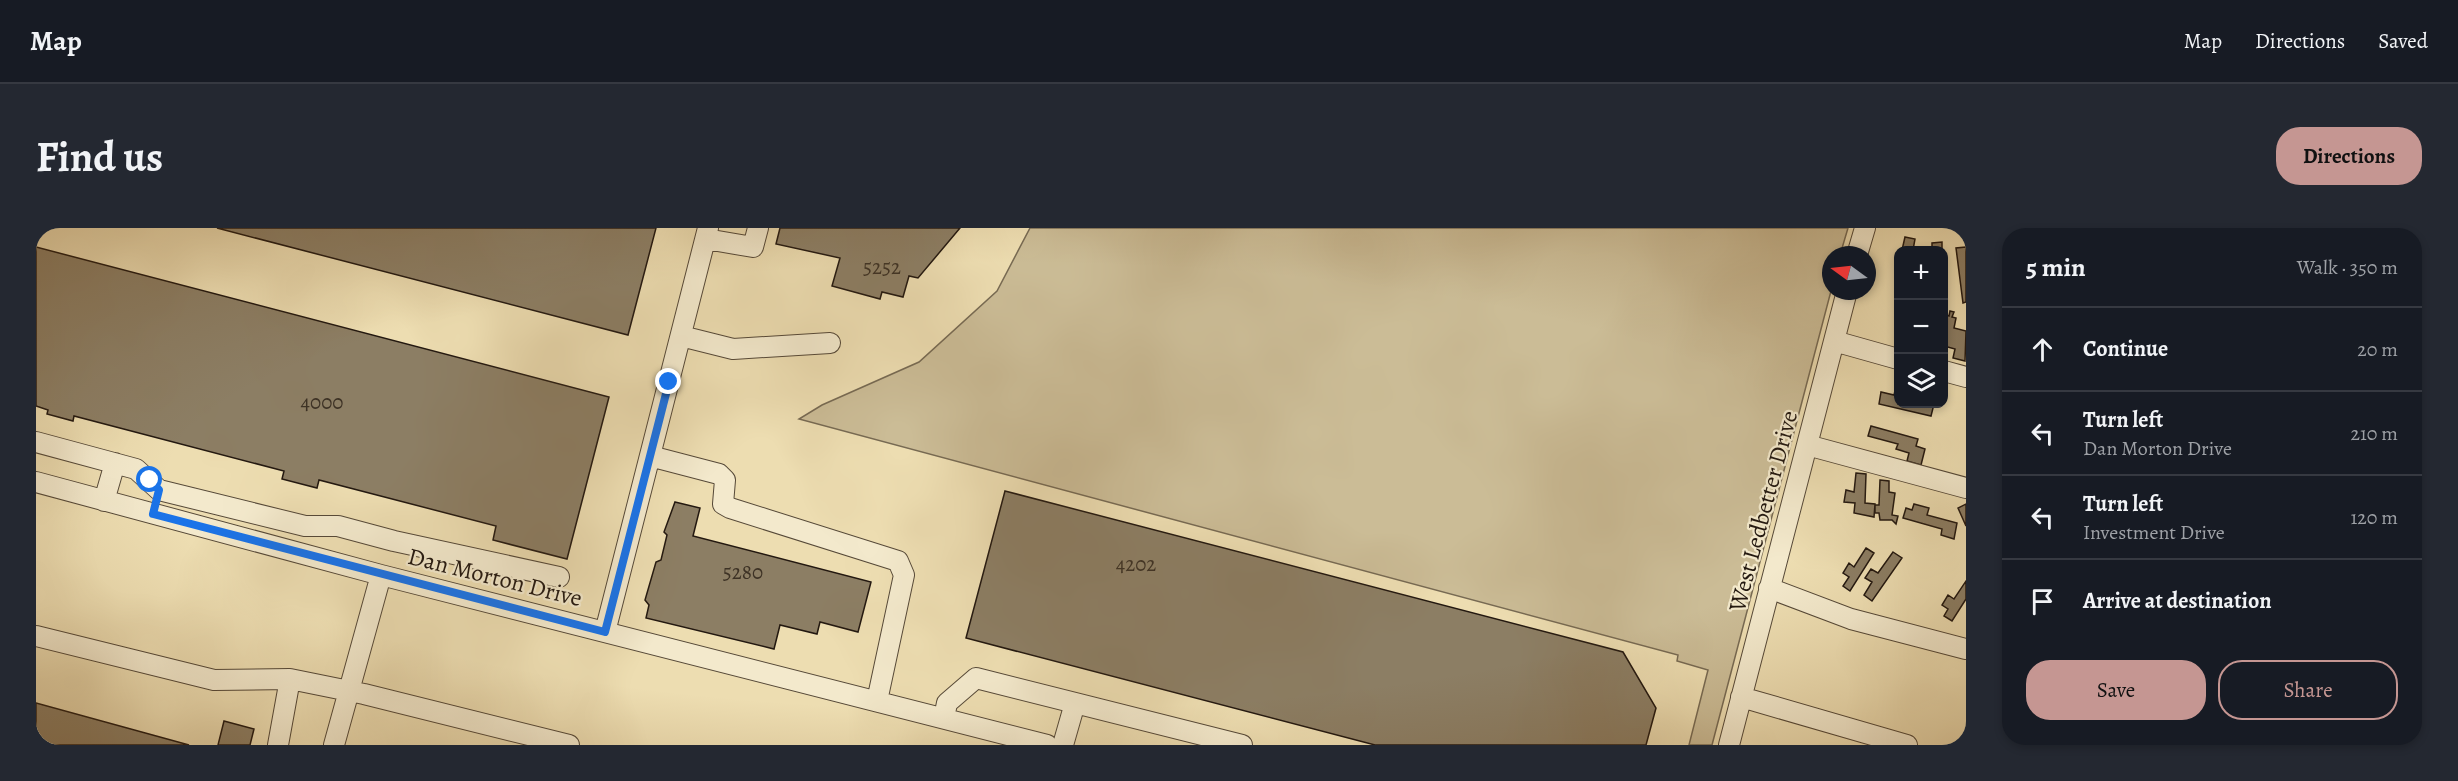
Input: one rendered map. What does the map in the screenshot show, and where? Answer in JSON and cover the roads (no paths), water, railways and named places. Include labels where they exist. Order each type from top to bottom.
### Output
[{"type":"street","points":[[605,632],[707,234],[753,247],[758,228]]},
{"type":"street","points":[[1860,246],[1865,228]]},
{"type":"street","name":"West Ledbetter Drive","points":[[1729,745],[1845,300]]},
{"type":"street","points":[[681,336],[734,349],[830,343]]},
{"type":"street","points":[[1834,341],[1894,358]]},
{"type":"street","points":[[1948,372],[1966,377]]},
{"type":"street","points":[[36,442],[136,469],[159,490],[305,526],[338,526],[394,542],[559,577]]},
{"type":"street","points":[[1807,445],[1966,488]]},
{"type":"street","points":[[650,456],[718,474],[725,480],[723,504],[730,508],[898,561],[904,575],[877,701]]},
{"type":"street","points":[[104,501],[115,463]]},
{"type":"street","name":"Dan Morton Drive","points":[[36,482],[381,575],[1047,745]]},
{"type":"street","points":[[153,514],[159,490]]},
{"type":"street","points":[[266,544],[273,518]]},
{"type":"street","points":[[334,745],[381,575]]},
{"type":"street","points":[[1769,588],[1851,620],[1966,649]]},
{"type":"street","points":[[36,636],[214,680],[290,679],[349,691],[569,745]]},
{"type":"street","points":[[944,718],[947,703],[975,678],[1242,745]]},
{"type":"street","points":[[278,745],[290,679]]},
{"type":"street","points":[[1741,697],[1907,745]]},
{"type":"street","points":[[1063,745],[1075,703]]}]
